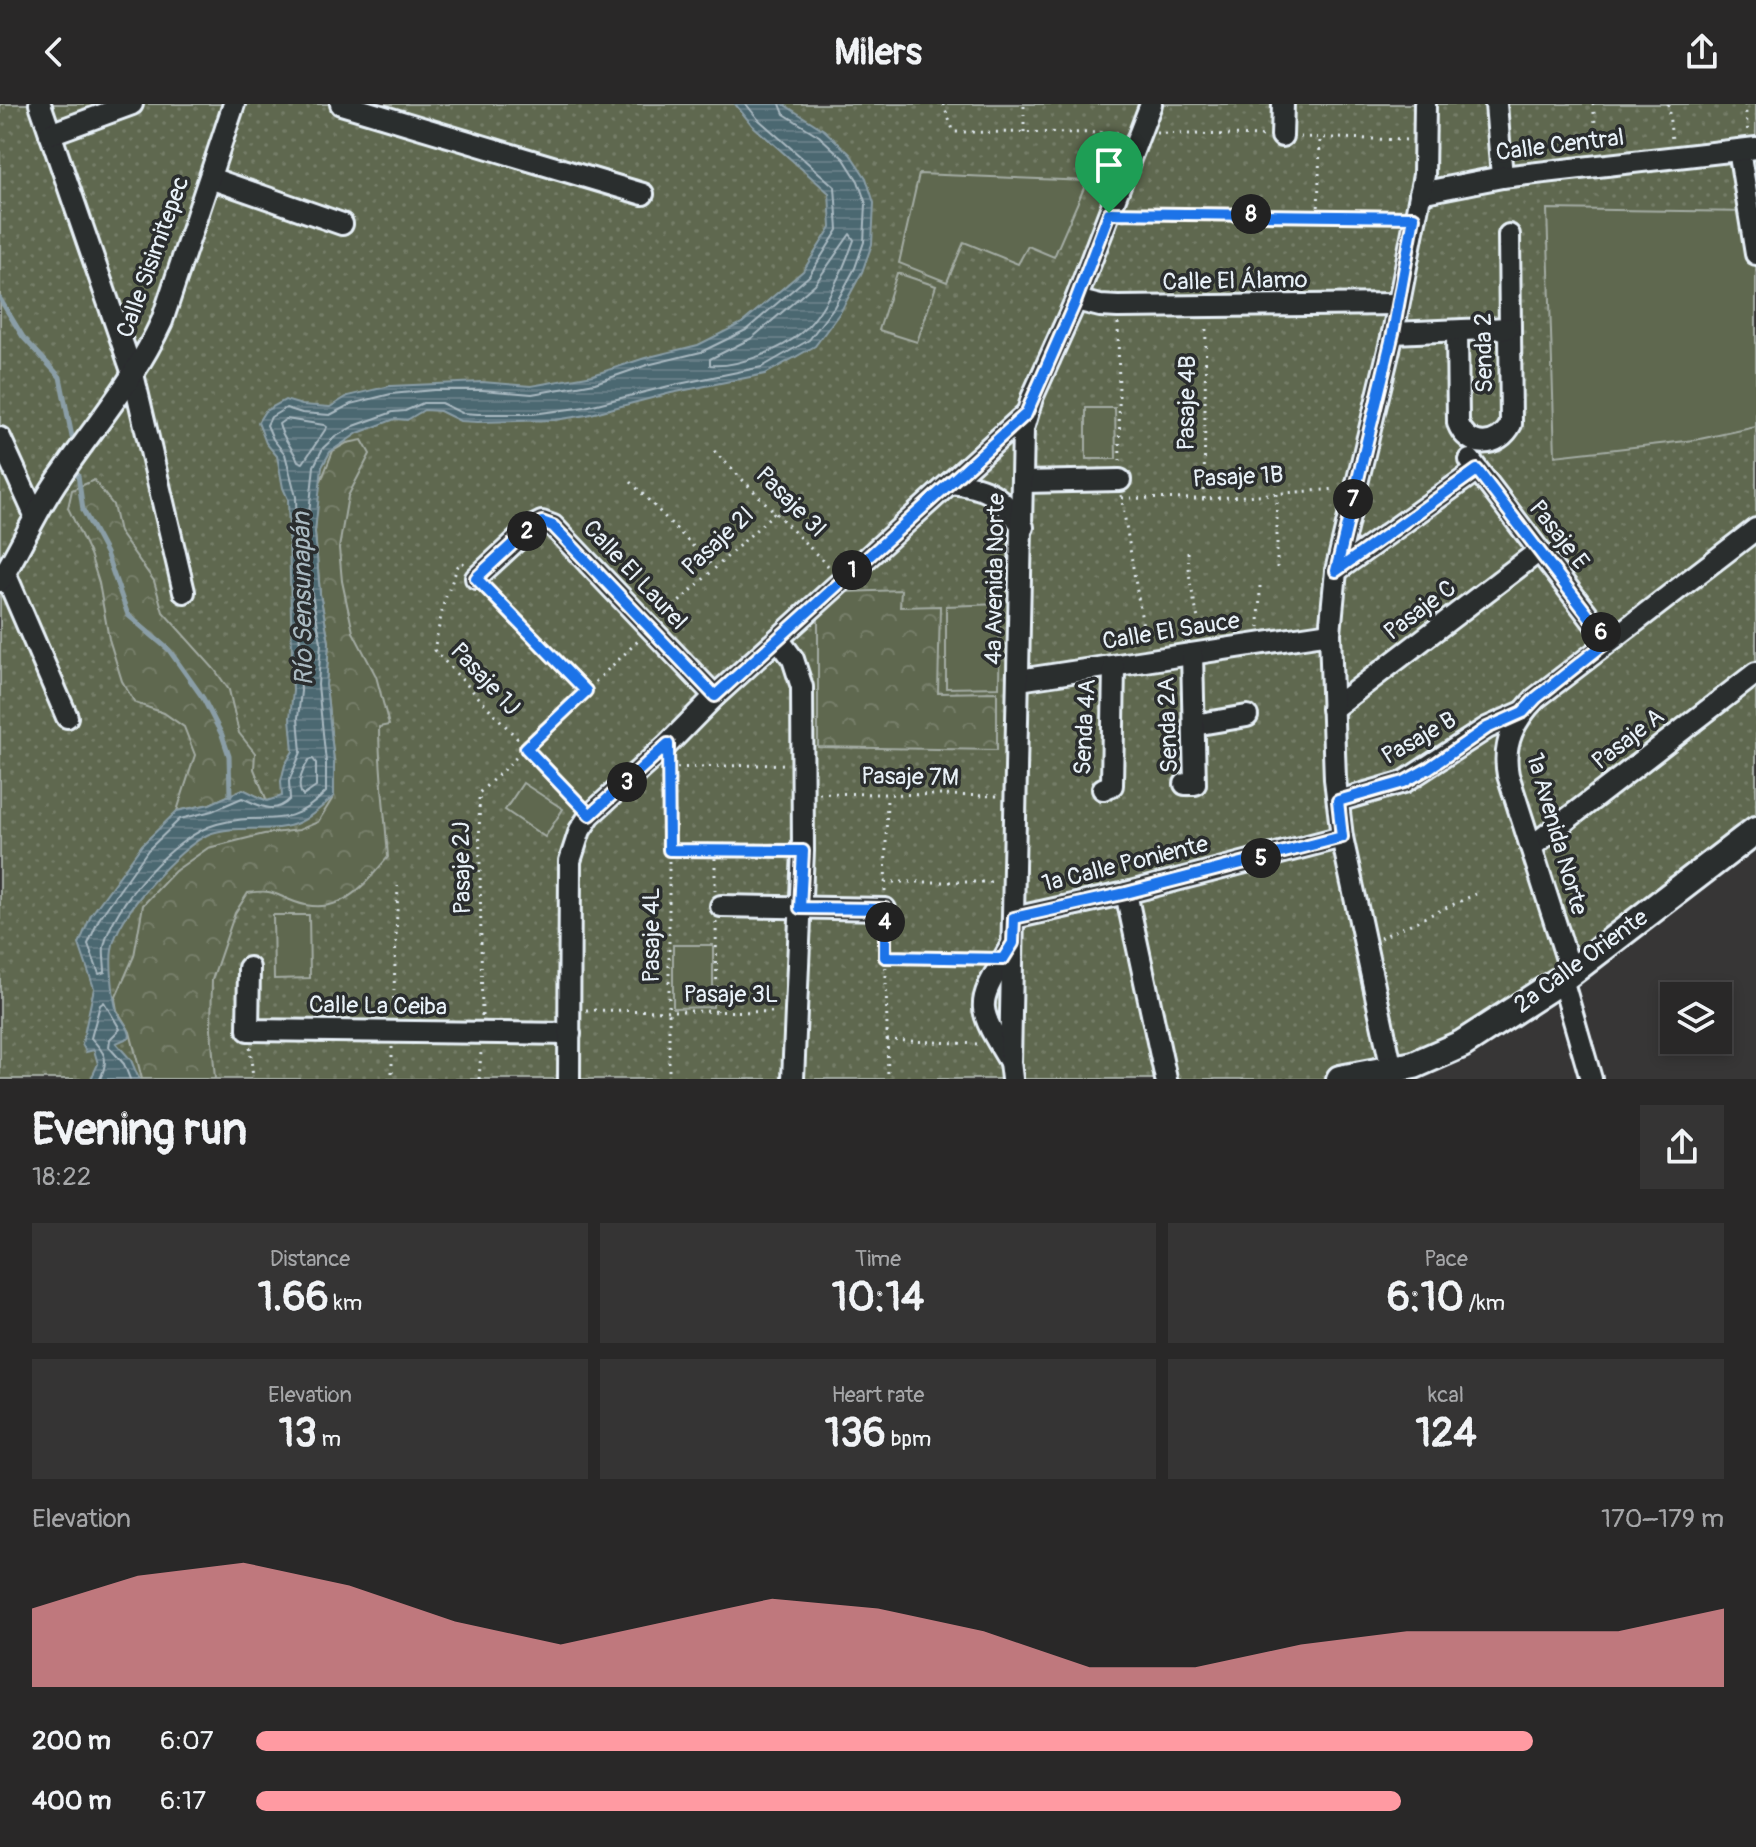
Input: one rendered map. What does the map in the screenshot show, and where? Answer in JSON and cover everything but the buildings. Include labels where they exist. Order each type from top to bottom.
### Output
[{"type":"main road","name":"2a Calle Oriente","points":[[1340,1079],[1393,1074],[1462,1044],[1566,976],[1756,830]]},
{"type":"street","points":[[40,104],[133,374],[184,592]]},
{"type":"street","points":[[50,134],[132,104]]},
{"type":"street","name":"Calle Sisimitepec","points":[[2,577],[35,515],[149,349],[162,321],[234,104]]},
{"type":"street","points":[[341,104],[643,194]]},
{"type":"street","name":"4a Avenida Norte","points":[[1007,1062],[1008,951],[1014,918],[1015,882],[1023,429],[1026,414],[1076,300],[1151,104]]},
{"type":"street","points":[[1282,136],[1283,104]]},
{"type":"street","points":[[1393,1074],[1342,837],[1332,709],[1330,633],[1336,571],[1393,333],[1424,175],[1425,104]]},
{"type":"street","points":[[1496,104],[1502,177]]},
{"type":"street","points":[[1748,149],[1756,254]]},
{"type":"street","name":"Calle Central","points":[[1420,193],[1502,177],[1748,149]]},
{"type":"street","points":[[210,178],[342,224]]},
{"type":"street","name":"Senda 2","points":[[1473,457],[1492,441],[1506,435],[1511,424],[1509,235]]},
{"type":"street","name":"Calle El Álamo","points":[[1076,300],[1100,306],[1206,308],[1397,304]]},
{"type":"street","points":[[1393,333],[1509,328]]},
{"type":"street","name":"Pasaje E","points":[[1457,331],[1458,423],[1462,435],[1473,457],[1539,551],[1608,641]]},
{"type":"street","points":[[569,1079],[570,861],[580,830],[590,815],[841,580],[1026,414]]},
{"type":"street","points":[[0,438],[35,515]]},
{"type":"street","points":[[1336,571],[1473,457]]},
{"type":"street","points":[[1023,482],[1121,489]]},
{"type":"street","points":[[950,483],[981,487],[993,492],[1023,527]]},
{"type":"street","name":"Calle El Laurel","points":[[476,578],[530,528],[542,522],[553,526],[715,696]]},
{"type":"street","points":[[1523,712],[1536,698],[1608,641],[1756,529]]},
{"type":"street","name":"Pasaje C","points":[[1332,709],[1539,551]]},
{"type":"street","points":[[2,577],[67,717]]},
{"type":"street","name":"Calle El Sauce","points":[[1019,680],[1330,633]]},
{"type":"street","points":[[779,640],[793,659],[802,687],[803,851],[793,1079]]},
{"type":"street","name":"Senda 2A","points":[[1185,784],[1195,784],[1194,725],[1199,653]]},
{"type":"street","name":"Senda 4A","points":[[1103,789],[1112,785],[1114,666]]},
{"type":"street","name":"Pasaje A","points":[[1531,847],[1756,673]]},
{"type":"street","name":"Pasaje B","points":[[1338,801],[1404,782],[1487,728],[1523,712]]},
{"type":"street","name":"1a Avenida Norte","points":[[1523,712],[1510,734],[1506,759],[1508,775],[1531,847],[1591,1079]]},
{"type":"street","points":[[1194,725],[1247,716]]},
{"type":"street","name":"1a Calle Poniente","points":[[1014,918],[1126,893],[1342,837]]},
{"type":"street","points":[[1126,893],[1166,1079]]},
{"type":"street","points":[[717,903],[885,909]]},
{"type":"street","points":[[1007,1062],[985,1018],[982,1003],[985,991],[1008,951]]},
{"type":"street","points":[[248,1030],[249,968]]},
{"type":"street","name":"Calle La Ceiba","points":[[248,1030],[570,1034]]},
{"type":"path","points":[[943,104],[954,132],[1140,133]]},
{"type":"path","points":[[1024,104],[1024,132]]},
{"type":"path","points":[[1593,104],[1599,166]]},
{"type":"path","points":[[1668,104],[1675,157]]},
{"type":"path","points":[[1745,104],[1748,149]]},
{"type":"path","points":[[1318,215],[1320,140]]},
{"type":"path","points":[[1109,213],[1414,217]]},
{"type":"path","name":"Pasaje 4B","points":[[1204,499],[1206,308]]},
{"type":"path","name":"Pasaje 3I","points":[[714,451],[841,580]]},
{"type":"path","points":[[631,482],[714,568]]},
{"type":"path","name":"Pasaje 1B","points":[[1121,489],[1204,499],[1356,488]]},
{"type":"path","points":[[1277,493],[1277,571]]},
{"type":"path","name":"Pasaje 2I","points":[[649,629],[776,511]]},
{"type":"path","points":[[1188,552],[1199,653]]},
{"type":"path","name":"Pasaje 1J","points":[[476,578],[462,562],[458,566],[444,602],[434,650],[590,815]]},
{"type":"path","points":[[476,578],[586,691]]},
{"type":"path","points":[[1259,644],[1260,586]]},
{"type":"path","name":"Pasaje 2J","points":[[479,1079],[482,1034],[479,793],[649,629]]},
{"type":"path","name":"Pasaje 4L","points":[[668,744],[669,1079]]},
{"type":"path","points":[[669,768],[804,763]]},
{"type":"path","name":"Pasaje 7M","points":[[803,793],[1017,796]]},
{"type":"path","points":[[887,795],[885,957],[888,1079]]},
{"type":"path","points":[[669,850],[803,851]]},
{"type":"path","points":[[715,850],[717,1012]]},
{"type":"path","points":[[885,882],[1015,882]]},
{"type":"path","points":[[392,1079],[398,886]]},
{"type":"path","points":[[1365,945],[1476,894]]},
{"type":"path","points":[[885,957],[1008,951]]},
{"type":"path","name":"Pasaje 3L","points":[[570,1010],[796,1012]]},
{"type":"path","points":[[248,1030],[253,1079]]},
{"type":"path","points":[[887,1040],[1007,1062]]},
{"type":"green space","points":[[0,104],[1756,104],[1756,820],[1417,1067],[1419,1079],[0,1079]]},
{"type":"green space","points":[[919,174],[1087,181],[1054,257],[1028,246],[1018,264],[964,242],[947,282],[899,263]]},
{"type":"green space","points":[[1547,209],[1749,212],[1756,255],[1756,427],[1695,440],[1555,456]]},
{"type":"green space","points":[[897,273],[936,286],[917,342],[879,330]]},
{"type":"green space","points":[[1086,408],[1115,408],[1116,459],[1086,459]]},
{"type":"green space","points":[[362,440],[370,454],[348,496],[339,548],[342,581],[353,632],[376,676],[389,725],[379,727],[388,857],[359,889],[337,903],[311,906],[268,892],[248,893],[235,913],[212,980],[211,1029],[215,1079],[142,1079],[130,1032],[117,1010],[115,999],[134,956],[143,905],[175,871],[208,848],[264,834],[299,830],[318,822],[334,796],[334,762],[326,685],[329,642],[320,594],[315,532],[317,491],[333,451],[347,443]]},
{"type":"green space","points":[[94,480],[113,505],[119,532],[154,581],[163,612],[229,690],[239,733],[255,753],[254,769],[267,801],[243,789],[210,804],[177,811],[195,755],[184,727],[164,713],[135,703],[122,681],[90,554],[68,508],[72,490]]},
{"type":"green space","points":[[901,590],[900,607],[940,606],[938,693],[997,692],[997,750],[818,747],[818,616],[845,592]]},
{"type":"green space","points":[[1000,604],[999,687],[946,688],[946,606]]},
{"type":"green space","points":[[523,783],[563,809],[545,837],[505,810]]},
{"type":"green space","points":[[273,915],[309,915],[310,978],[274,979]]},
{"type":"green space","points":[[673,945],[713,945],[713,1007],[673,1008]]},
{"type":"water","name":"Río Sensunapán","points":[[735,104],[783,104],[824,130],[850,154],[866,178],[874,203],[872,244],[862,272],[841,311],[815,346],[765,374],[555,420],[460,421],[440,411],[424,410],[407,420],[395,419],[358,433],[330,452],[322,467],[315,532],[320,594],[329,642],[326,685],[334,762],[334,796],[309,817],[290,826],[231,829],[209,834],[196,841],[150,884],[124,920],[111,956],[116,1006],[130,1037],[116,1043],[131,1060],[139,1079],[91,1079],[98,1064],[94,1050],[86,1052],[82,1044],[94,988],[79,944],[91,915],[142,845],[177,811],[210,804],[243,789],[267,801],[282,796],[281,781],[293,751],[288,499],[277,456],[266,443],[258,422],[265,411],[285,400],[330,407],[348,396],[390,386],[482,382],[531,386],[593,375],[698,345],[742,323],[803,271],[831,227],[829,193],[752,125]]},
{"type":"waterway","points":[[0,299],[23,337],[60,377],[73,442]]},
{"type":"waterway","points":[[78,475],[83,510],[106,553],[128,615],[169,650],[203,698],[222,735],[229,756],[230,795]]},
{"type":"route","points":[[1109,213],[1414,217],[1393,333],[1336,571],[1477,470],[1608,641],[1536,698],[1523,712],[1487,728],[1429,768],[1404,782],[1338,801],[1342,837],[1126,893],[1014,918],[1013,943],[1003,959],[885,957],[885,909],[800,908],[803,851],[669,850],[668,744],[590,815],[526,748],[586,691],[476,578],[530,528],[542,522],[553,526],[715,696],[1026,414],[1076,300],[1109,213]]}]
